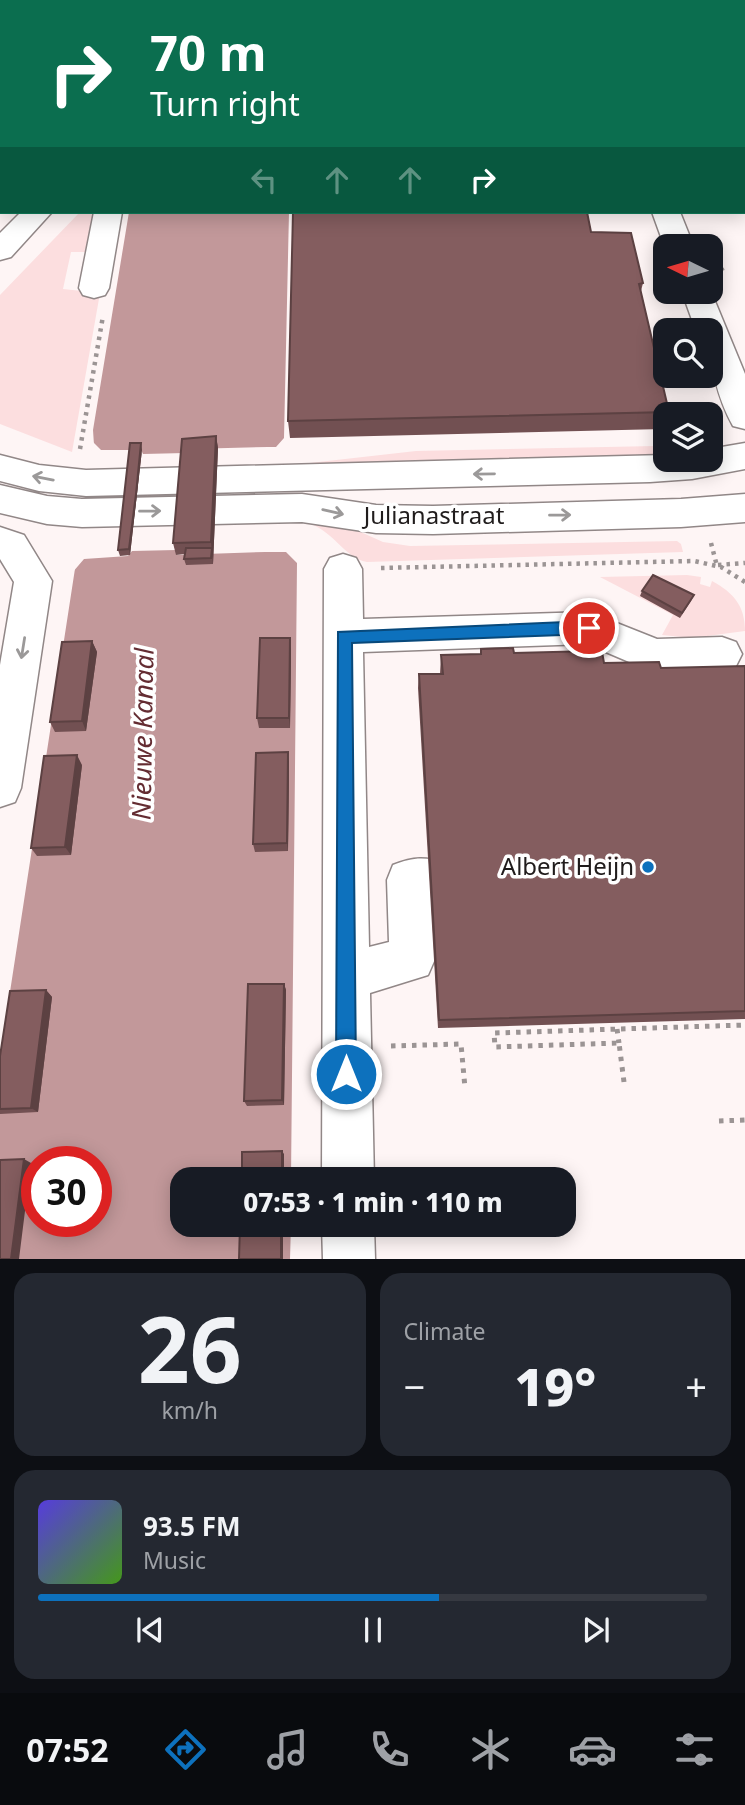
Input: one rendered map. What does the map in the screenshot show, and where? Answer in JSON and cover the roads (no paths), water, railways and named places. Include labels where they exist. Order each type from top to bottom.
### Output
[{"type":"main road","points":[[0,250],[36,214]]},
{"type":"main road","points":[[100,296],[108,214]]},
{"type":"main road","points":[[667,214],[674,234]]},
{"type":"main road","points":[[702,304],[745,417]]},
{"type":"main road","name":"Julianastraat","points":[[0,492],[47,510],[82,484],[266,494],[692,466],[745,456]]},
{"type":"main road","name":"Julianastraat","points":[[266,494],[318,508],[376,519],[433,520],[681,513],[745,508]]},
{"type":"main road","points":[[0,788],[6,720],[33,581],[5,544]]},
{"type":"main road","points":[[343,569],[348,1167]]},
{"type":"main road","points":[[344,636],[589,628],[655,656],[722,654]]},
{"type":"main road","points":[[347,976],[412,960],[409,880],[430,879]]},
{"type":"main road","points":[[348,1237],[349,1259]]},
{"type":"water","name":"Nieuwe Kanaal","points":[[129,214],[289,214],[284,438],[276,447],[267,447],[263,552],[286,552],[297,563],[291,1167],[170,1167],[170,1237],[291,1237],[290,1259],[0,1259],[0,1057],[94,445],[93,430]]},
{"type":"place","name":"Albert Heijn","points":[[648,867]]}]
